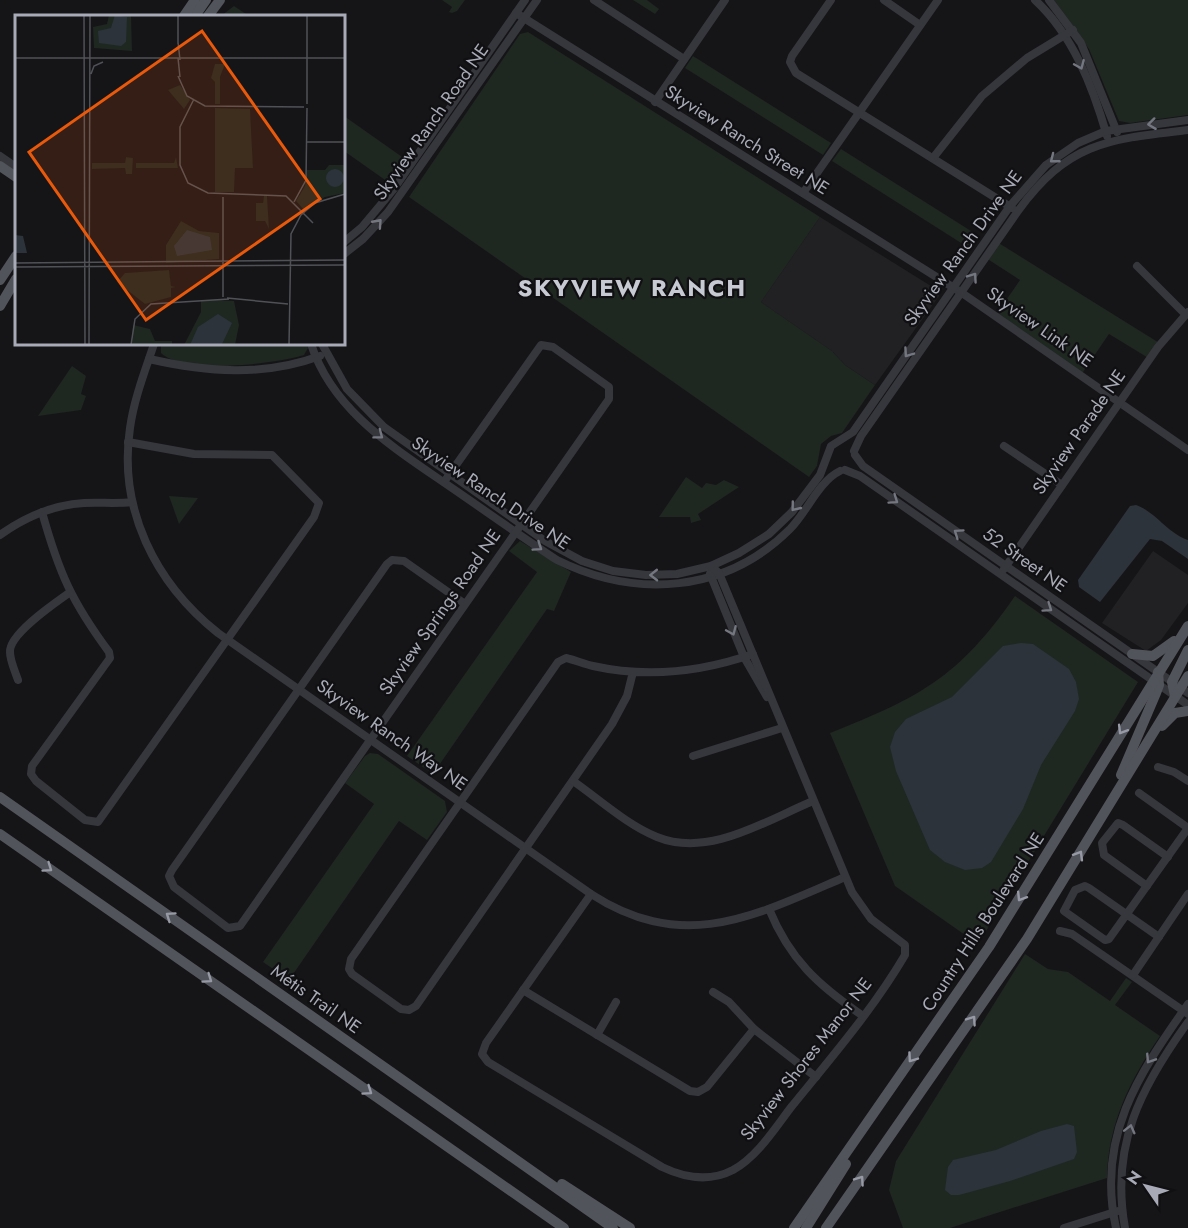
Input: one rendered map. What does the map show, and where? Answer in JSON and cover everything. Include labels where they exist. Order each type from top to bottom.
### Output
[{"type":"main road","points":[[185,15],[195,0]]},
{"type":"main road","points":[[196,15],[206,0]]},
{"type":"main road","points":[[209,15],[220,0]]},
{"type":"main road","points":[[0,168],[15,176]]},
{"type":"main road","points":[[0,280],[15,258]]},
{"type":"main road","points":[[0,306],[15,281]]},
{"type":"main road","points":[[0,313],[15,291]]},
{"type":"main road","points":[[1132,654],[1146,658],[1158,654],[1188,626]]},
{"type":"main road","name":"Country Hills Boulevard NE","points":[[794,1228],[1023,894],[1188,626]]},
{"type":"main road","points":[[1179,690],[1188,650]]},
{"type":"main road","points":[[826,1228],[997,984],[1188,676]]},
{"type":"main road","points":[[1105,811],[1156,679]]},
{"type":"main road","points":[[1141,752],[1174,713],[1188,711]]},
{"type":"main road","name":"Métis Trail NE","points":[[0,797],[613,1228]]},
{"type":"main road","points":[[0,834],[564,1228]]},
{"type":"main road","points":[[406,1083],[630,1228]]},
{"type":"main road","points":[[806,1228],[884,1099]]},
{"type":"main road","points":[[505,1186],[556,1228]]},
{"type":"main road","points":[[524,1200],[573,1228]]},
{"type":"street","name":"Skyview Ranch Road NE","points":[[345,253],[388,212],[520,15],[525,0]]},
{"type":"street","name":"Skyview Ranch Road NE","points":[[345,241],[362,227],[393,190],[520,15],[537,0]]},
{"type":"street","points":[[594,0],[684,60]]},
{"type":"street","points":[[655,102],[725,0]]},
{"type":"street","points":[[831,0],[792,56],[792,68],[1014,209]]},
{"type":"street","points":[[884,0],[920,25]]},
{"type":"street","points":[[803,194],[938,0]]},
{"type":"street","points":[[1035,0],[1065,36],[1087,80],[1109,141]]},
{"type":"street","points":[[1049,0],[1073,30],[1091,63],[1117,133]]},
{"type":"street","name":"Skyview Ranch Street NE","points":[[520,15],[962,293]]},
{"type":"street","points":[[933,158],[982,96],[1027,58],[1073,30]]},
{"type":"street","name":"Skyview Ranch Drive NE","points":[[838,442],[853,432],[953,288],[1014,209],[1054,170],[1077,154],[1109,141],[1117,133],[1188,120]]},
{"type":"street","name":"Skyview Ranch Drive NE","points":[[854,453],[861,436],[962,293],[1032,179],[1060,153],[1106,131],[1117,133],[1188,130]]},
{"type":"street","points":[[0,156],[15,166]]},
{"type":"street","points":[[0,168],[15,181]]},
{"type":"street","points":[[1137,266],[1187,313]]},
{"type":"street","name":"Skyview Link NE","points":[[962,293],[1188,450]]},
{"type":"street","name":"Skyview Parade NE","points":[[1003,570],[1165,338],[1187,313]]},
{"type":"street","name":"Skyview Ranch Way NE","points":[[154,345],[132,417],[128,442],[128,473],[132,502],[148,550],[171,589],[205,623],[591,894],[630,914],[678,925],[727,922],[769,909],[845,877]]},
{"type":"street","name":"Skyview Ranch Drive NE","points":[[311,345],[338,394],[361,421],[444,482],[518,528],[562,551],[613,571],[661,575],[711,566],[757,542],[781,523],[820,475],[827,458]]},
{"type":"street","name":"Skyview Ranch Drive NE","points":[[322,345],[347,389],[373,418],[449,474],[557,560],[613,582],[671,585],[710,577],[747,560],[776,542],[798,520],[827,481],[843,470]]},
{"type":"street","name":"Skyview Springs Road NE","points":[[299,690],[169,876],[174,887],[228,928],[240,926],[611,392],[604,383],[553,347],[541,345],[449,474]]},
{"type":"street","points":[[149,359],[204,370],[239,371],[281,367],[326,354]]},
{"type":"street","points":[[42,512],[53,554],[69,593],[109,652],[110,658],[32,766],[31,774],[36,781],[91,823],[104,817],[314,517],[319,503],[272,455],[194,454],[128,442]]},
{"type":"street","points":[[838,442],[847,444],[854,453],[854,463],[843,470],[830,466],[827,458],[828,450],[838,442]]},
{"type":"street","points":[[1004,446],[1062,485]]},
{"type":"street","name":"52 Street NE","points":[[854,453],[863,466],[1003,570],[1156,679],[1179,690]]},
{"type":"street","name":"52 Street NE","points":[[843,470],[860,476],[1132,654],[1156,679]]},
{"type":"street","points":[[444,482],[449,474]]},
{"type":"street","points":[[0,535],[42,512],[77,504],[132,502]]},
{"type":"street","points":[[299,690],[392,560],[404,561],[465,604]]},
{"type":"street","name":"Skyview Shores Manor NE","points":[[591,894],[486,1043],[482,1054],[484,1058],[675,1173],[705,1177],[734,1170],[755,1152],[863,1016],[902,960],[906,949],[902,942],[871,920],[860,906],[845,877],[719,573],[711,566]]},
{"type":"street","name":"Skyview Shores Manor NE","points":[[711,566],[710,577],[744,657],[771,702]]},
{"type":"street","points":[[18,680],[10,646],[36,618],[69,593]]},
{"type":"street","points":[[633,672],[620,710],[416,1006],[409,1010],[401,1008],[352,974],[349,964],[558,662],[566,658],[594,666],[633,672],[693,670],[753,654]]},
{"type":"street","points":[[1156,679],[1179,690],[1188,705]]},
{"type":"street","points":[[693,756],[782,728]]},
{"type":"street","points":[[1158,767],[1174,772],[1188,781]]},
{"type":"street","points":[[573,781],[655,836],[690,844],[729,837],[813,801]]},
{"type":"street","points":[[1139,793],[1188,828],[1168,857],[1147,886],[1127,914],[1109,939],[1105,940],[1064,911],[1075,890],[1085,886],[1127,914],[1159,937]]},
{"type":"street","points":[[1147,886],[1104,855],[1102,843],[1114,825],[1118,823],[1123,825],[1168,857]]},
{"type":"street","points":[[1132,975],[1188,894]]},
{"type":"street","points":[[769,909],[787,947],[806,971],[827,990],[863,1016]]},
{"type":"street","points":[[1060,931],[1072,934],[1186,1010],[1148,1061],[1126,1103],[1113,1147],[1111,1189],[1116,1228]]},
{"type":"street","points":[[523,990],[690,1091],[698,1092],[707,1087],[754,1029]]},
{"type":"street","points":[[713,992],[729,1002],[754,1029],[816,1077]]},
{"type":"street","points":[[597,1035],[616,1002]]},
{"type":"street","points":[[1125,1228],[1122,1210],[1122,1169],[1135,1109],[1156,1066],[1188,1022]]},
{"type":"street","points":[[1064,1228],[1122,1210]]},
{"type":"shaded area","points":[[442,0],[465,0],[457,11],[452,13],[449,12],[452,7]]},
{"type":"shaded area","points":[[633,0],[647,0],[659,9],[655,14]]},
{"type":"shaded area","points":[[1054,0],[1188,0],[1188,115],[1130,123],[1119,121],[1089,49]]},
{"type":"shaded area","points":[[234,6],[248,15],[222,15]]},
{"type":"shaded area","points":[[528,32],[820,217],[761,302],[832,351],[845,365],[875,385],[842,433],[831,436],[821,444],[817,466],[809,477],[409,197],[520,34]]},
{"type":"shaded area","points":[[693,56],[831,143],[823,155],[685,68]]},
{"type":"shaded area","points":[[345,117],[405,159],[388,182],[345,152]]},
{"type":"shaded area","points":[[841,149],[979,236],[969,248],[832,161]]},
{"type":"shaded area","points":[[820,217],[939,291],[939,296],[875,385],[845,365],[832,351],[761,302]]},
{"type":"shaded area","points":[[997,242],[1161,344],[1150,359],[1109,334],[1081,375],[995,316],[1020,280],[986,258]]},
{"type":"shaded area","points":[[161,345],[307,345],[308,348],[304,355],[273,362],[230,366],[189,364],[173,360],[161,353]]},
{"type":"shaded area","points":[[72,366],[86,376],[81,394],[86,396],[81,410],[38,416]]},
{"type":"shaded area","points":[[686,477],[702,488],[706,483],[716,485],[724,480],[739,487],[698,514],[701,520],[691,523],[690,517],[659,517]]},
{"type":"shaded area","points":[[169,496],[198,498],[179,524]]},
{"type":"shaded area","points":[[1136,505],[1150,512],[1174,533],[1188,540],[1188,559],[1162,541],[1150,539],[1100,602],[1079,587],[1078,580],[1130,506]]},
{"type":"shaded area","points":[[520,541],[571,572],[554,611],[547,609],[433,774],[407,756],[537,572],[509,551]]},
{"type":"shaded area","points":[[1153,551],[1188,575],[1188,603],[1161,640],[1146,651],[1102,623]]},
{"type":"shaded area","points":[[1015,596],[1138,682],[978,944],[895,886],[830,733],[889,708],[935,682],[975,647]]},
{"type":"shaded area","points":[[1033,644],[1069,669],[1076,682],[1079,699],[1075,711],[1041,765],[1023,809],[991,862],[982,868],[965,870],[945,862],[930,850],[896,771],[890,747],[895,732],[906,719],[952,697],[1003,646]]},
{"type":"shaded area","points":[[370,753],[378,754],[445,801],[447,812],[427,840],[399,821],[289,980],[263,962],[374,804],[345,783],[365,756]]},
{"type":"shaded area","points":[[1025,954],[1048,969],[1068,972],[1110,1001],[1126,978],[1132,982],[1115,1005],[1160,1036],[1130,1086],[1116,1121],[1108,1158],[1107,1178],[950,1228],[903,1228],[889,1190],[896,1161]]},
{"type":"shaded area","points":[[1067,1124],[1074,1126],[1077,1152],[1074,1159],[1010,1181],[959,1195],[951,1195],[945,1190],[948,1167],[953,1160],[996,1150],[1041,1131]]},
{"type":"district","name":"SKYVIEW RANCH","points":[[632,288]]}]
